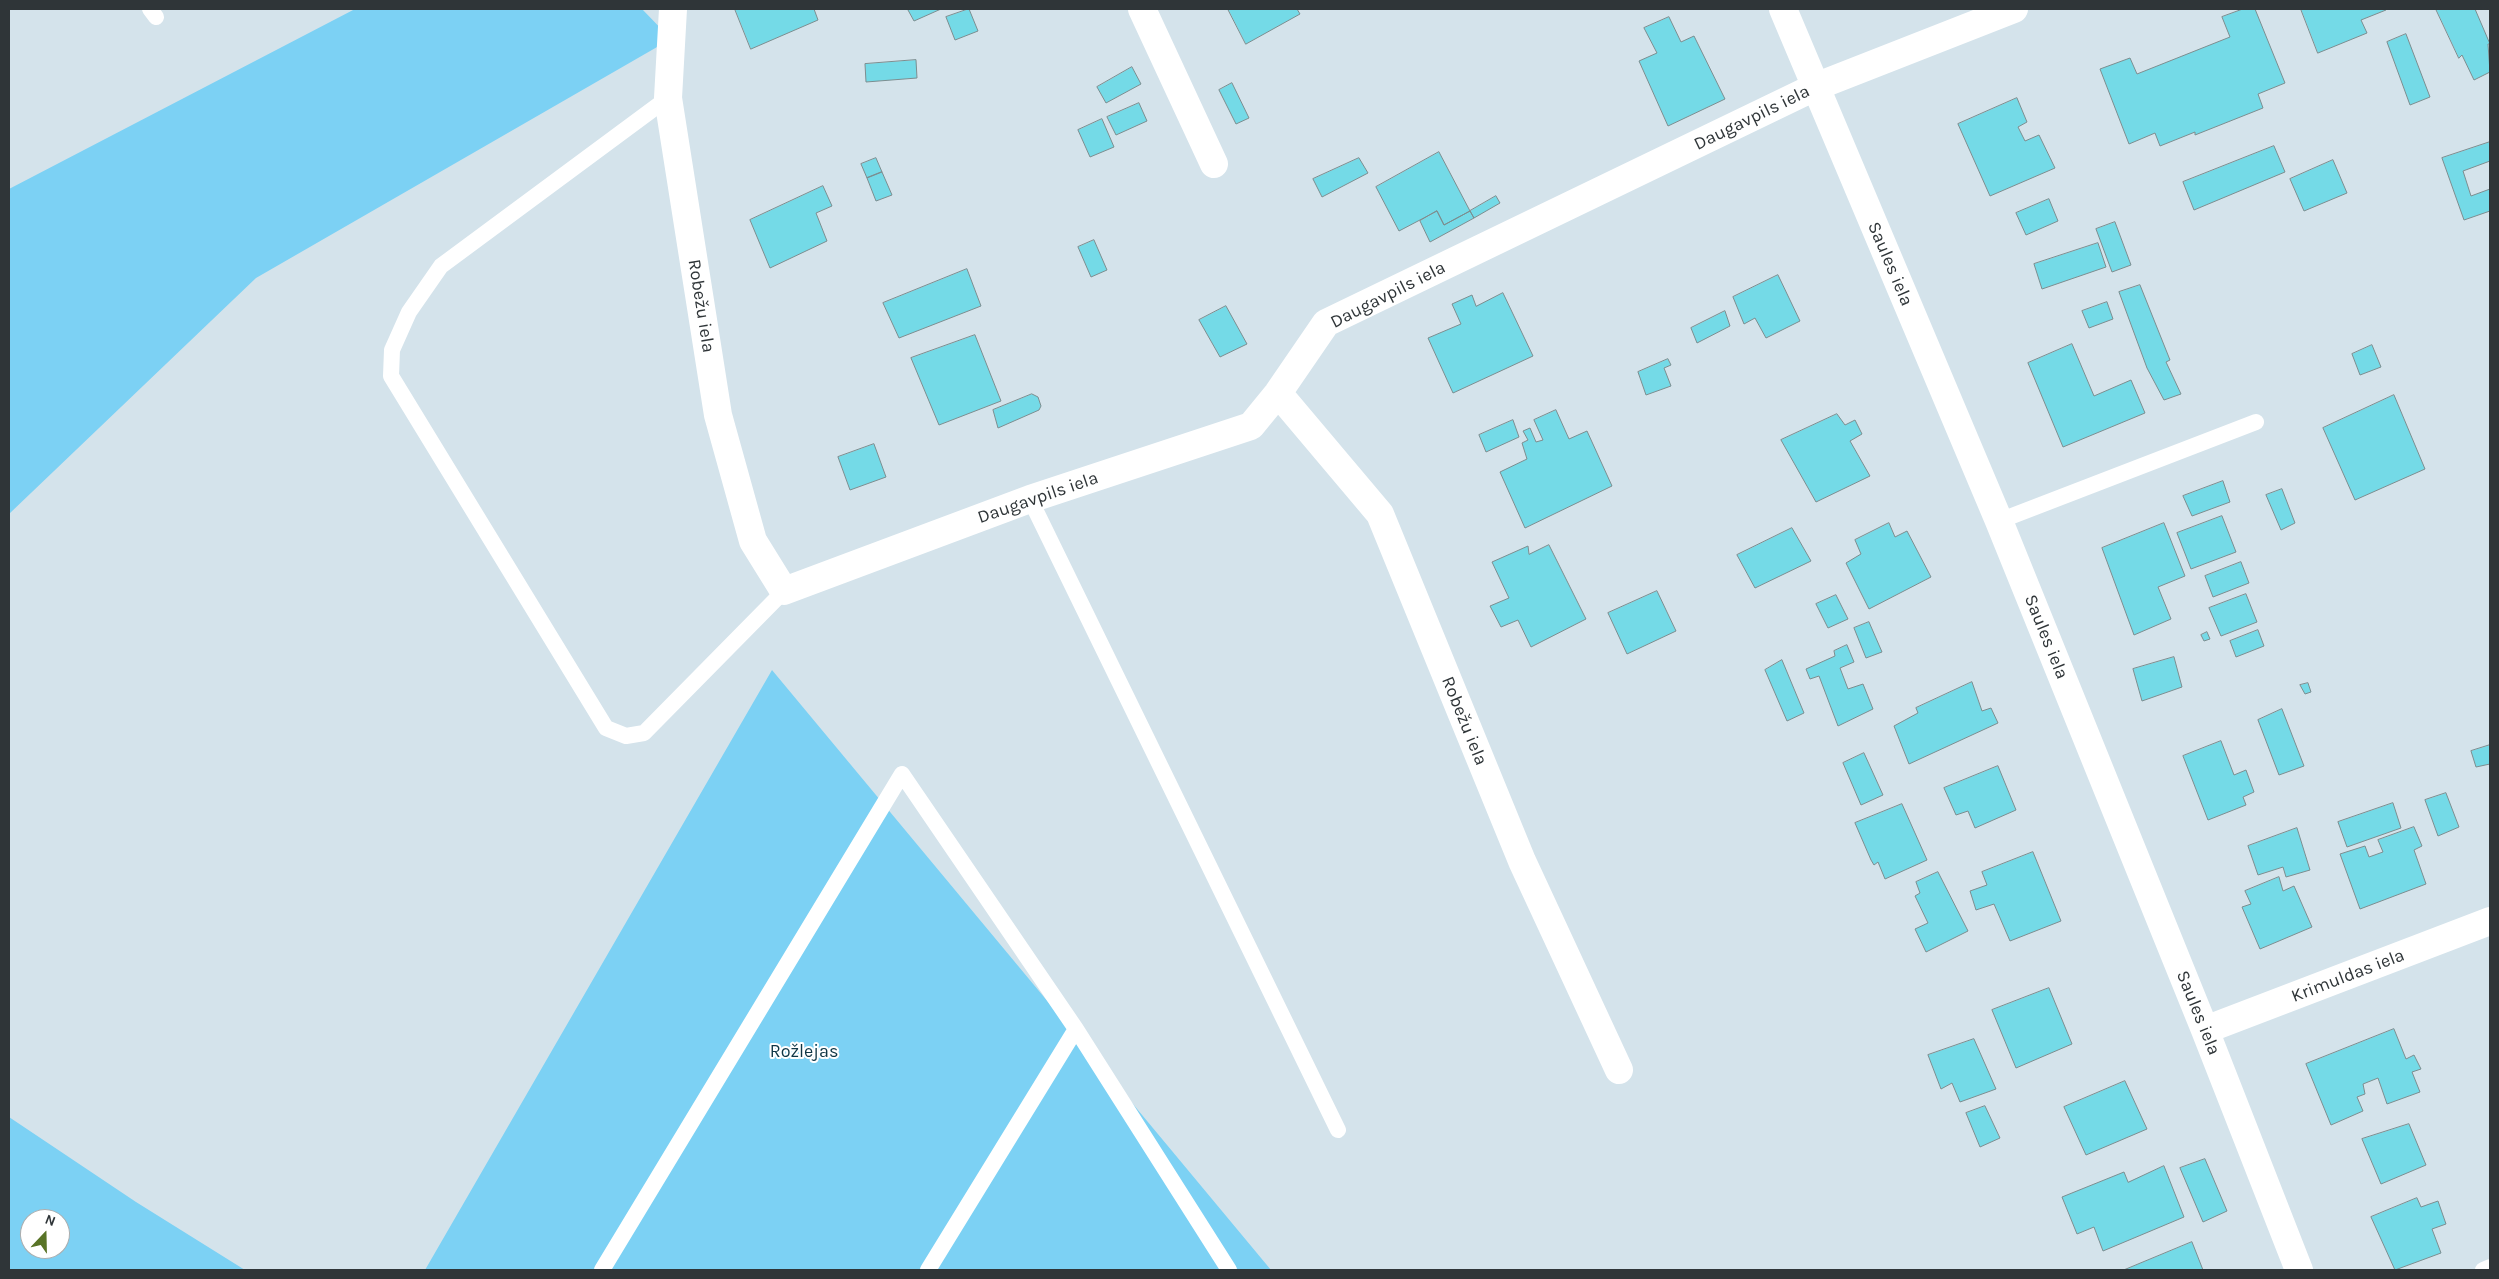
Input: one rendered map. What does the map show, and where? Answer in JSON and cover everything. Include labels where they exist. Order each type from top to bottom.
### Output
[{"type":"street","name":"Robežu iela","points":[[673,9],[668,98],[718,415],[753,541],[784,591]]},
{"type":"street","points":[[1142,9],[1214,164]]},
{"type":"street","name":"Saules iela","points":[[1782,9],[2000,521],[2205,1030],[2299,1270]]},
{"type":"street","name":"Daugavpils iela","points":[[784,591],[1030,500],[1251,426],[1278,393],[1326,323],[1815,87],[2014,9]]},
{"type":"street","name":"Robežu iela","points":[[1278,393],[1380,514],[1522,861],[1619,1070]]},
{"type":"street","name":"Krimuldas iela","points":[[2205,1030],[2490,921]]},
{"type":"lane","points":[[668,98],[441,266],[409,312],[402,327],[392,350],[391,376],[606,728],[626,736],[644,733],[784,591]]},
{"type":"lane","points":[[2000,521],[2256,422]]},
{"type":"lane","points":[[1030,500],[1338,1130]]},
{"type":"lane","points":[[602,1270],[902,774],[1076,1029],[1228,1270]]},
{"type":"lane","points":[[928,1270],[1076,1029]]},
{"type":"lane","points":[[2483,1270],[2490,1267]]},
{"type":"green space","points":[[355,9],[642,9],[671,39],[256,278],[9,514],[9,189]]},
{"type":"green space","name":"Rožlejas","points":[[772,670],[1271,1270],[425,1270]]},
{"type":"green space","points":[[9,1117],[136,1202],[245,1270],[9,1270]]},
{"type":"building","points":[[735,9],[814,9],[818,20],[751,49]]},
{"type":"building","points":[[941,9],[914,21],[908,10]]},
{"type":"building","points":[[969,9],[978,31],[955,40],[946,17]]},
{"type":"building","points":[[1228,9],[1297,9],[1300,14],[1246,44]]},
{"type":"building","points":[[2243,9],[2255,9],[2285,83],[2258,94],[2263,108],[2195,135],[2195,132],[2160,146],[2155,133],[2129,144],[2100,69],[2130,58],[2137,74],[2230,37],[2222,17]]},
{"type":"building","points":[[2301,9],[2386,10],[2361,20],[2367,33],[2318,53]]},
{"type":"building","points":[[2436,9],[2475,9],[2490,44],[2488,44],[2490,72],[2474,80],[2462,55],[2459,58]]},
{"type":"building","points":[[1669,17],[1681,42],[1694,36],[1725,99],[1668,126],[1639,61],[1657,53],[1644,28]]},
{"type":"building","points":[[2406,34],[2430,97],[2410,105],[2387,42]]},
{"type":"building","points":[[916,60],[917,78],[866,82],[865,64]]},
{"type":"building","points":[[1132,67],[1141,84],[1106,103],[1097,87]]},
{"type":"building","points":[[1232,83],[1249,118],[1236,124],[1219,90]]},
{"type":"building","points":[[2017,98],[2027,122],[2018,127],[2025,141],[2039,135],[2055,168],[1990,196],[1958,124]]},
{"type":"building","points":[[1139,103],[1147,121],[1116,135],[1107,117]]},
{"type":"building","points":[[1102,119],[1114,147],[1090,157],[1078,130]]},
{"type":"building","points":[[2490,142],[2490,161],[2463,171],[2471,196],[2490,189],[2490,211],[2464,220],[2442,158]]},
{"type":"building","points":[[2274,146],[2285,172],[2194,210],[2183,182]]},
{"type":"building","points":[[1439,152],[1470,211],[1444,225],[1437,211],[1399,231],[1376,187]]},
{"type":"building","points":[[876,158],[882,172],[867,178],[861,164]]},
{"type":"building","points":[[1359,158],[1368,173],[1322,197],[1313,179]]},
{"type":"building","points":[[2333,160],[2347,193],[2304,211],[2290,179]]},
{"type":"building","points":[[882,172],[892,195],[876,201],[867,178]]},
{"type":"building","points":[[823,186],[832,206],[816,213],[827,241],[770,268],[750,220]]},
{"type":"building","points":[[1496,196],[1500,203],[1474,218],[1470,211]]},
{"type":"building","points":[[2049,199],[2058,221],[2026,235],[2016,213]]},
{"type":"building","points":[[1437,211],[1444,225],[1470,211],[1474,218],[1430,242],[1420,221]]},
{"type":"building","points":[[2115,222],[2131,265],[2112,272],[2096,229]]},
{"type":"building","points":[[1094,240],[1107,270],[1091,277],[1078,247]]},
{"type":"building","points":[[2098,243],[2106,267],[2042,289],[2034,264]]},
{"type":"building","points":[[967,269],[981,306],[899,338],[883,303]]},
{"type":"building","points":[[1778,275],[1800,321],[1766,338],[1755,318],[1744,324],[1733,297]]},
{"type":"building","points":[[2140,285],[2170,360],[2166,362],[2181,394],[2164,400],[2147,368],[2119,292]]},
{"type":"building","points":[[1503,293],[1533,356],[1453,393],[1428,338],[1461,324],[1452,304],[1472,295],[1476,306]]},
{"type":"building","points":[[2107,302],[2113,319],[2089,328],[2082,311]]},
{"type":"building","points":[[1226,306],[1247,344],[1220,357],[1199,320]]},
{"type":"building","points":[[1725,311],[1730,326],[1697,343],[1691,328]]},
{"type":"building","points":[[975,335],[1001,401],[939,425],[911,358]]},
{"type":"building","points":[[2072,344],[2094,396],[2131,380],[2145,413],[2063,447],[2028,363]]},
{"type":"building","points":[[2372,345],[2381,367],[2360,375],[2352,354]]},
{"type":"building","points":[[1668,359],[1671,365],[1664,368],[1671,386],[1646,395],[1638,372]]},
{"type":"building","points":[[1032,394],[1038,397],[1041,406],[1039,410],[998,428],[993,410]]},
{"type":"building","points":[[2394,395],[2425,469],[2355,500],[2323,428]]},
{"type":"building","points":[[1556,410],[1569,439],[1587,431],[1612,486],[1525,528],[1500,472],[1527,459],[1522,443],[1528,440],[1523,431],[1530,428],[1536,442],[1543,440],[1534,420]]},
{"type":"building","points":[[1837,414],[1845,425],[1855,420],[1862,434],[1850,441],[1870,476],[1816,502],[1781,440]]},
{"type":"building","points":[[1513,420],[1519,437],[1486,452],[1479,435]]},
{"type":"building","points":[[874,444],[886,477],[850,490],[838,457]]},
{"type":"building","points":[[2223,481],[2230,502],[2192,516],[2183,496]]},
{"type":"building","points":[[2282,489],[2295,523],[2281,530],[2266,495]]},
{"type":"building","points":[[2222,516],[2236,552],[2191,569],[2177,533]]},
{"type":"building","points":[[1889,523],[1895,537],[1907,531],[1931,577],[1869,609],[1846,563],[1861,554],[1855,540]]},
{"type":"building","points":[[2164,523],[2185,576],[2158,587],[2171,619],[2134,635],[2102,548]]},
{"type":"building","points":[[1792,528],[1811,561],[1755,588],[1737,555]]},
{"type":"building","points":[[1549,545],[1586,619],[1531,647],[1518,620],[1501,627],[1490,606],[1509,598],[1492,562],[1528,546],[1529,554]]},
{"type":"building","points":[[2241,562],[2249,583],[2213,597],[2205,576]]},
{"type":"building","points":[[1657,591],[1676,631],[1627,654],[1608,613]]},
{"type":"building","points":[[2246,594],[2257,622],[2221,636],[2209,608]]},
{"type":"building","points":[[1836,595],[1848,619],[1828,628],[1816,604]]},
{"type":"building","points":[[1869,622],[1882,652],[1866,658],[1854,628]]},
{"type":"building","points":[[2258,630],[2264,646],[2236,657],[2230,641]]},
{"type":"building","points":[[2207,632],[2210,639],[2204,641],[2201,635]]},
{"type":"building","points":[[1847,645],[1854,662],[1840,668],[1848,689],[1863,684],[1873,709],[1838,726],[1819,676],[1810,679],[1806,669],[1835,656],[1834,651]]},
{"type":"building","points":[[2174,657],[2182,687],[2142,701],[2133,669]]},
{"type":"building","points":[[1782,660],[1804,713],[1787,721],[1765,670]]},
{"type":"building","points":[[1972,682],[1982,711],[1991,708],[1998,723],[1909,764],[1894,726],[1918,713],[1916,708]]},
{"type":"building","points":[[2308,683],[2311,692],[2305,694],[2300,685]]},
{"type":"building","points":[[2282,709],[2304,766],[2279,775],[2258,720]]},
{"type":"building","points":[[2221,741],[2234,775],[2246,770],[2254,792],[2243,797],[2246,805],[2208,820],[2183,756]]},
{"type":"building","points":[[2490,745],[2490,764],[2476,767],[2471,751]]},
{"type":"building","points":[[1864,753],[1883,795],[1861,805],[1843,763]]},
{"type":"building","points":[[1998,766],[2016,810],[1975,828],[1968,811],[1956,815],[1944,788]]},
{"type":"building","points":[[2446,793],[2459,827],[2438,836],[2425,800]]},
{"type":"building","points":[[2393,803],[2401,828],[2347,847],[2338,822]]},
{"type":"building","points":[[1902,804],[1927,860],[1885,879],[1878,862],[1874,865],[1871,860],[1855,823]]},
{"type":"building","points":[[2414,827],[2422,846],[2414,850],[2426,884],[2360,909],[2340,854],[2365,846],[2369,857],[2383,852],[2378,840]]},
{"type":"building","points":[[2297,828],[2310,870],[2286,877],[2283,867],[2258,875],[2248,846]]},
{"type":"building","points":[[2033,852],[2061,921],[2010,941],[1994,904],[1976,910],[1970,891],[1987,885],[1982,872]]},
{"type":"building","points":[[1938,872],[1968,931],[1926,952],[1915,929],[1928,923],[1915,896],[1920,893],[1916,882]]},
{"type":"building","points":[[2279,877],[2283,891],[2294,886],[2312,927],[2260,949],[2242,907],[2251,904],[2245,891]]},
{"type":"building","points":[[2049,988],[2072,1044],[2016,1068],[1992,1010]]},
{"type":"building","points":[[2394,1029],[2406,1059],[2414,1055],[2421,1069],[2412,1072],[2420,1092],[2387,1104],[2378,1078],[2363,1084],[2365,1094],[2357,1097],[2363,1111],[2331,1125],[2306,1064]]},
{"type":"building","points":[[1974,1039],[1996,1089],[1960,1102],[1952,1083],[1941,1089],[1928,1055]]},
{"type":"building","points":[[2125,1081],[2147,1129],[2086,1155],[2064,1107]]},
{"type":"building","points":[[1985,1106],[2000,1138],[1980,1147],[1966,1113]]},
{"type":"building","points":[[2409,1124],[2426,1165],[2381,1184],[2362,1139]]},
{"type":"building","points":[[2205,1159],[2227,1211],[2203,1222],[2180,1168]]},
{"type":"building","points":[[2164,1166],[2184,1217],[2103,1251],[2094,1227],[2077,1234],[2062,1197],[2124,1172],[2128,1182]]},
{"type":"building","points":[[2417,1198],[2421,1207],[2438,1201],[2446,1224],[2432,1229],[2441,1253],[2395,1270],[2371,1217]]},
{"type":"building","points":[[2192,1242],[2203,1270],[2124,1270]]}]
